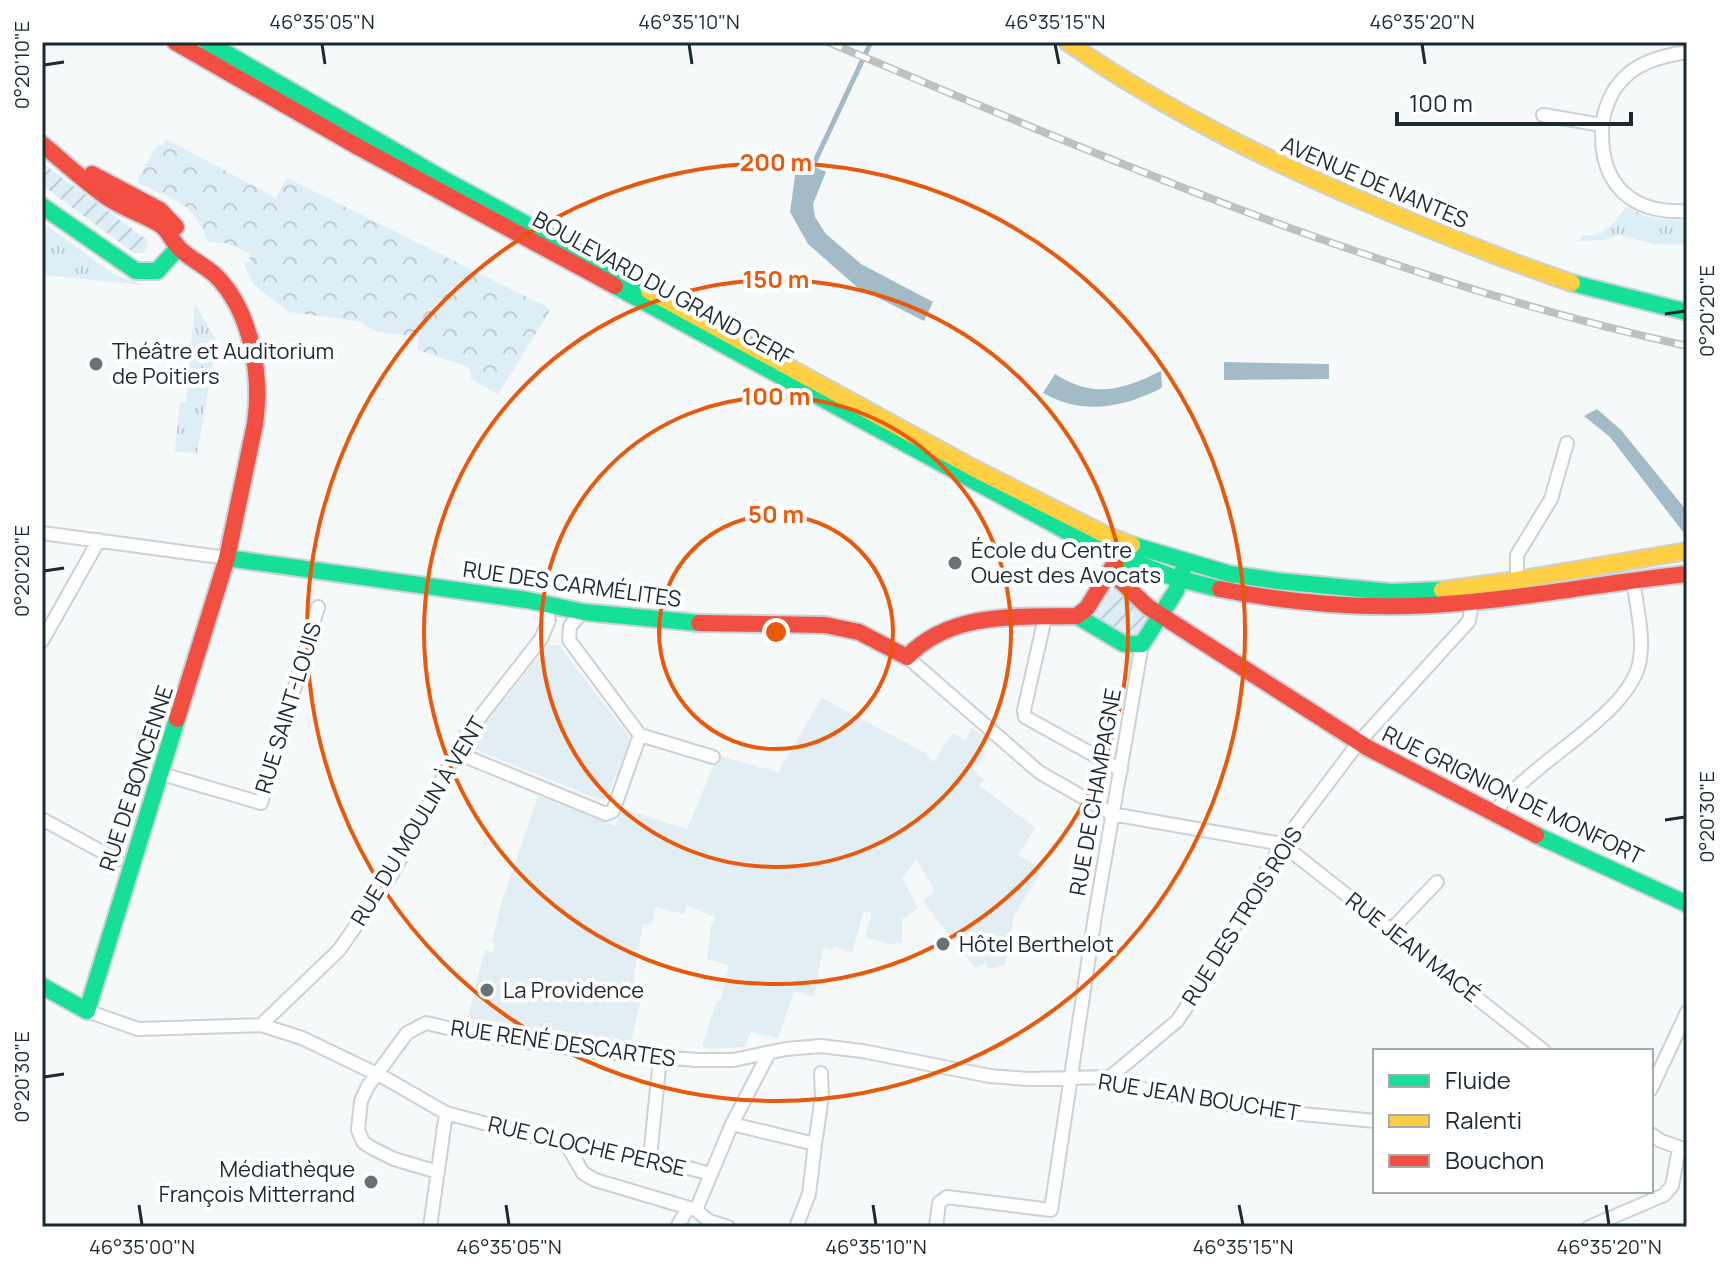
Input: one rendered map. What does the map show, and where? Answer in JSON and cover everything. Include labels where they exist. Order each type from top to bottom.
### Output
[{"type":"main road","name":"BOULEVARD DU GRAND CERF","points":[[175,42],[615,288],[1117,557],[1180,579],[1263,596],[1391,607],[1472,602],[1687,574]]},
{"type":"main road","name":"BOULEVARD DU GRAND CERF","points":[[207,42],[431,172],[975,469],[1117,557],[1185,562],[1230,574],[1278,581],[1391,592],[1432,591],[1517,580],[1687,551]]},
{"type":"main road","name":"AVENUE DE NANTES","points":[[1067,42],[1096,64],[1186,119],[1288,169],[1520,267],[1627,300],[1687,312]]},
{"type":"main road","points":[[42,144],[69,163],[160,210],[177,229],[178,248],[157,271],[136,271],[44,207]]},
{"type":"main road","name":"RUE DE BONCENNE","points":[[87,1011],[227,558],[258,402],[254,357],[245,324],[228,290],[216,276],[178,248]]},
{"type":"main road","name":"RUE GRIGNION DE MONFORT","points":[[1117,557],[1148,607],[1359,742],[1493,815],[1687,904]]},
{"type":"main road","points":[[1077,616],[1087,608],[1117,557]]},
{"type":"main road","name":"RUE DES CARMÉLITES","points":[[227,558],[545,603],[583,612],[697,623],[825,625],[859,632],[907,657]]},
{"type":"main road","name":"RUE DE CHAMPAGNE","points":[[1142,644],[1176,591],[1185,562]]},
{"type":"main road","points":[[907,657],[912,649],[931,636],[970,621],[1077,616],[1124,644],[1142,644]]},
{"type":"main road","points":[[42,986],[87,1011]]},
{"type":"street","points":[[1687,52],[1651,60],[1626,76],[1611,96],[1602,125],[1605,162],[1611,178],[1623,194],[1654,210],[1687,211]]},
{"type":"street","points":[[1543,115],[1602,125]]},
{"type":"street","points":[[1517,580],[1517,555],[1551,499],[1567,443]]},
{"type":"street","points":[[42,533],[227,558]]},
{"type":"street","points":[[42,641],[99,540]]},
{"type":"street","points":[[1493,815],[1535,769],[1611,709],[1628,690],[1637,674],[1641,650],[1633,579]]},
{"type":"street","name":"RUE DES TROIS ROIS","points":[[1110,1077],[1177,1021],[1282,844],[1359,742],[1469,621],[1472,602]]},
{"type":"street","name":"RUE DU MOULIN À VENT","points":[[261,1025],[339,950],[392,874],[465,736],[541,639],[549,620],[545,603]]},
{"type":"street","name":"RUE SAINT-LOUIS","points":[[162,774],[261,803],[318,607]]},
{"type":"street","points":[[583,612],[570,626],[569,640],[640,735],[713,757]]},
{"type":"street","points":[[1045,618],[1025,717],[1121,770]]},
{"type":"street","name":"RUE DE CHAMPAGNE","points":[[936,1227],[939,1203],[947,1197],[1051,1210],[1112,814],[1142,644]]},
{"type":"street","name":"RUE DES CARMÉLITES","points":[[907,657],[1039,772],[1112,814],[1282,844]]},
{"type":"street","points":[[457,753],[606,814],[613,811],[640,735]]},
{"type":"street","points":[[42,819],[117,860]]},
{"type":"street","name":"RUE JEAN MACÉ","points":[[1282,844],[1541,1049]]},
{"type":"street","points":[[1391,930],[1437,882]]},
{"type":"street","name":"RUE CLOCHE PERSE","points":[[87,1011],[138,1029],[261,1025],[302,1038],[377,1074],[446,1113],[567,1145],[584,1145],[650,1158],[711,1174]]},
{"type":"street","points":[[1653,1085],[1687,1012]]},
{"type":"street","name":"RUE RENÉ DESCARTES","points":[[438,1172],[394,1159],[363,1142],[358,1130],[361,1101],[377,1074],[407,1033],[426,1023],[479,1035],[660,1058],[733,1060],[797,1047],[821,1046]]},
{"type":"street","name":"RUE JEAN BOUCHET","points":[[821,1046],[990,1076],[1110,1077],[1149,1091],[1270,1111],[1373,1121]]},
{"type":"street","points":[[677,1227],[692,1209],[711,1174],[732,1124],[769,1053]]},
{"type":"street","points":[[650,1158],[660,1058]]},
{"type":"street","points":[[796,1227],[809,1194],[822,1097],[821,1073]]},
{"type":"street","points":[[430,1227],[446,1113]]},
{"type":"street","points":[[732,1124],[815,1144]]},
{"type":"street","points":[[1589,1227],[1661,1197],[1670,1190],[1683,1149],[1653,1135]]},
{"type":"street","points":[[567,1145],[583,1173],[595,1180],[692,1209],[709,1221],[728,1227]]},
{"type":"shaded area","points":[[548,645],[559,645],[631,739],[605,802],[474,749],[473,741],[477,734]]},
{"type":"shaded area","points":[[822,698],[925,753],[933,762],[953,733],[965,741],[972,727],[985,738],[980,750],[986,754],[973,769],[984,780],[979,785],[1035,828],[1018,855],[1042,869],[1014,916],[1005,965],[988,969],[985,963],[975,968],[923,901],[935,891],[916,860],[902,878],[918,908],[902,919],[902,943],[897,942],[896,945],[865,938],[872,913],[864,911],[852,953],[834,946],[832,950],[823,948],[814,997],[794,991],[778,1038],[751,1032],[744,1047],[710,1049],[702,1046],[716,1003],[721,999],[729,965],[707,959],[711,926],[716,918],[687,905],[684,914],[655,907],[652,925],[643,924],[634,975],[635,982],[644,984],[630,1048],[466,1025],[483,956],[485,950],[493,952],[495,943],[492,942],[502,901],[538,796],[615,826],[623,809],[687,829],[718,755],[778,772]]},
{"type":"green space","points":[[166,139],[276,198],[287,178],[551,309],[498,394],[471,379],[471,371],[466,366],[417,350],[419,337],[377,332],[361,322],[289,312],[253,284],[244,264],[249,262],[250,253],[225,243],[208,242],[196,218],[182,204],[139,183],[138,179],[158,144],[162,146]]},
{"type":"green space","points":[[42,163],[146,239],[148,244],[144,253],[134,253],[42,185]]},
{"type":"green space","points":[[1627,206],[1649,217],[1687,220],[1687,245],[1654,244],[1618,235],[1604,240],[1578,241],[1584,235],[1604,231]]},
{"type":"green space","points":[[42,222],[113,274],[144,285],[42,275]]},
{"type":"green space","points":[[195,304],[217,342],[197,454],[175,451],[180,402],[186,402]]},
{"type":"green space","points":[[1118,588],[1147,614],[1146,623],[1135,636],[1126,636],[1096,616],[1102,598]]},
{"type":"water","points":[[790,156],[826,172],[813,204],[815,217],[826,234],[861,264],[933,302],[924,321],[857,287],[808,244],[790,212],[795,176]]},
{"type":"water","points":[[1224,362],[1329,364],[1329,379],[1224,380]]},
{"type":"water","points":[[1161,371],[1162,387],[1158,390],[1115,405],[1072,404],[1043,393],[1055,374],[1083,387],[1108,389]]},
{"type":"water","points":[[1597,409],[1621,430],[1687,511],[1687,537],[1610,437],[1584,416]]},
{"type":"waterway","points":[[810,172],[871,42]]},
{"type":"railway","points":[[828,42],[1144,173],[1358,252],[1576,319],[1687,346]]},
{"type":"traffic: fast","points":[[207,42],[443,179],[649,291]]},
{"type":"traffic: fast","points":[[42,206],[136,271],[157,271],[178,248]]},
{"type":"traffic: fast","points":[[1572,283],[1687,312]]},
{"type":"traffic: fast","points":[[615,286],[1092,545],[1172,577],[1220,589]]},
{"type":"traffic: fast","points":[[1132,545],[1230,574],[1278,581],[1391,592],[1442,590]]},
{"type":"traffic: fast","points":[[227,558],[527,600],[583,612],[699,623]]},
{"type":"traffic: fast","points":[[1077,616],[1124,644],[1142,644],[1176,591],[1183,570]]},
{"type":"traffic: fast","points":[[42,986],[87,1011],[177,719]]},
{"type":"traffic: fast","points":[[1536,835],[1687,904]]},
{"type":"traffic: slow","points":[[1067,42],[1180,112],[1298,172],[1451,238],[1572,283]]},
{"type":"traffic: slow","points":[[649,291],[975,469],[1132,545]]},
{"type":"traffic: slow","points":[[1442,590],[1687,551]]},
{"type":"traffic: jam","points":[[175,42],[360,148],[615,286]]},
{"type":"traffic: jam","points":[[42,144],[108,198],[162,226],[181,250],[215,275],[238,307],[252,345],[257,386],[255,424],[227,558],[177,719]]},
{"type":"traffic: jam","points":[[92,174],[160,210],[176,227]]},
{"type":"traffic: jam","points":[[1077,616],[1087,608],[1115,563]]},
{"type":"traffic: jam","points":[[1111,572],[1148,607],[1368,748],[1536,835]]},
{"type":"traffic: jam","points":[[1220,589],[1326,604],[1405,606],[1496,599],[1687,574]]},
{"type":"traffic: jam","points":[[699,623],[825,625],[859,632],[907,657],[944,631],[965,624],[1009,617],[1077,616]]},
{"type":"place","name":"Théâtre et Auditorium de Poitiers","points":[[96,364]]},
{"type":"place","name":"École du Centre Ouest des Avocats","points":[[955,563]]},
{"type":"place","name":"Hôtel Berthelot","points":[[943,944]]},
{"type":"place","name":"La Providence","points":[[487,990]]},
{"type":"place","name":"Médiathèque François Mitterrand","points":[[371,1182]]}]
